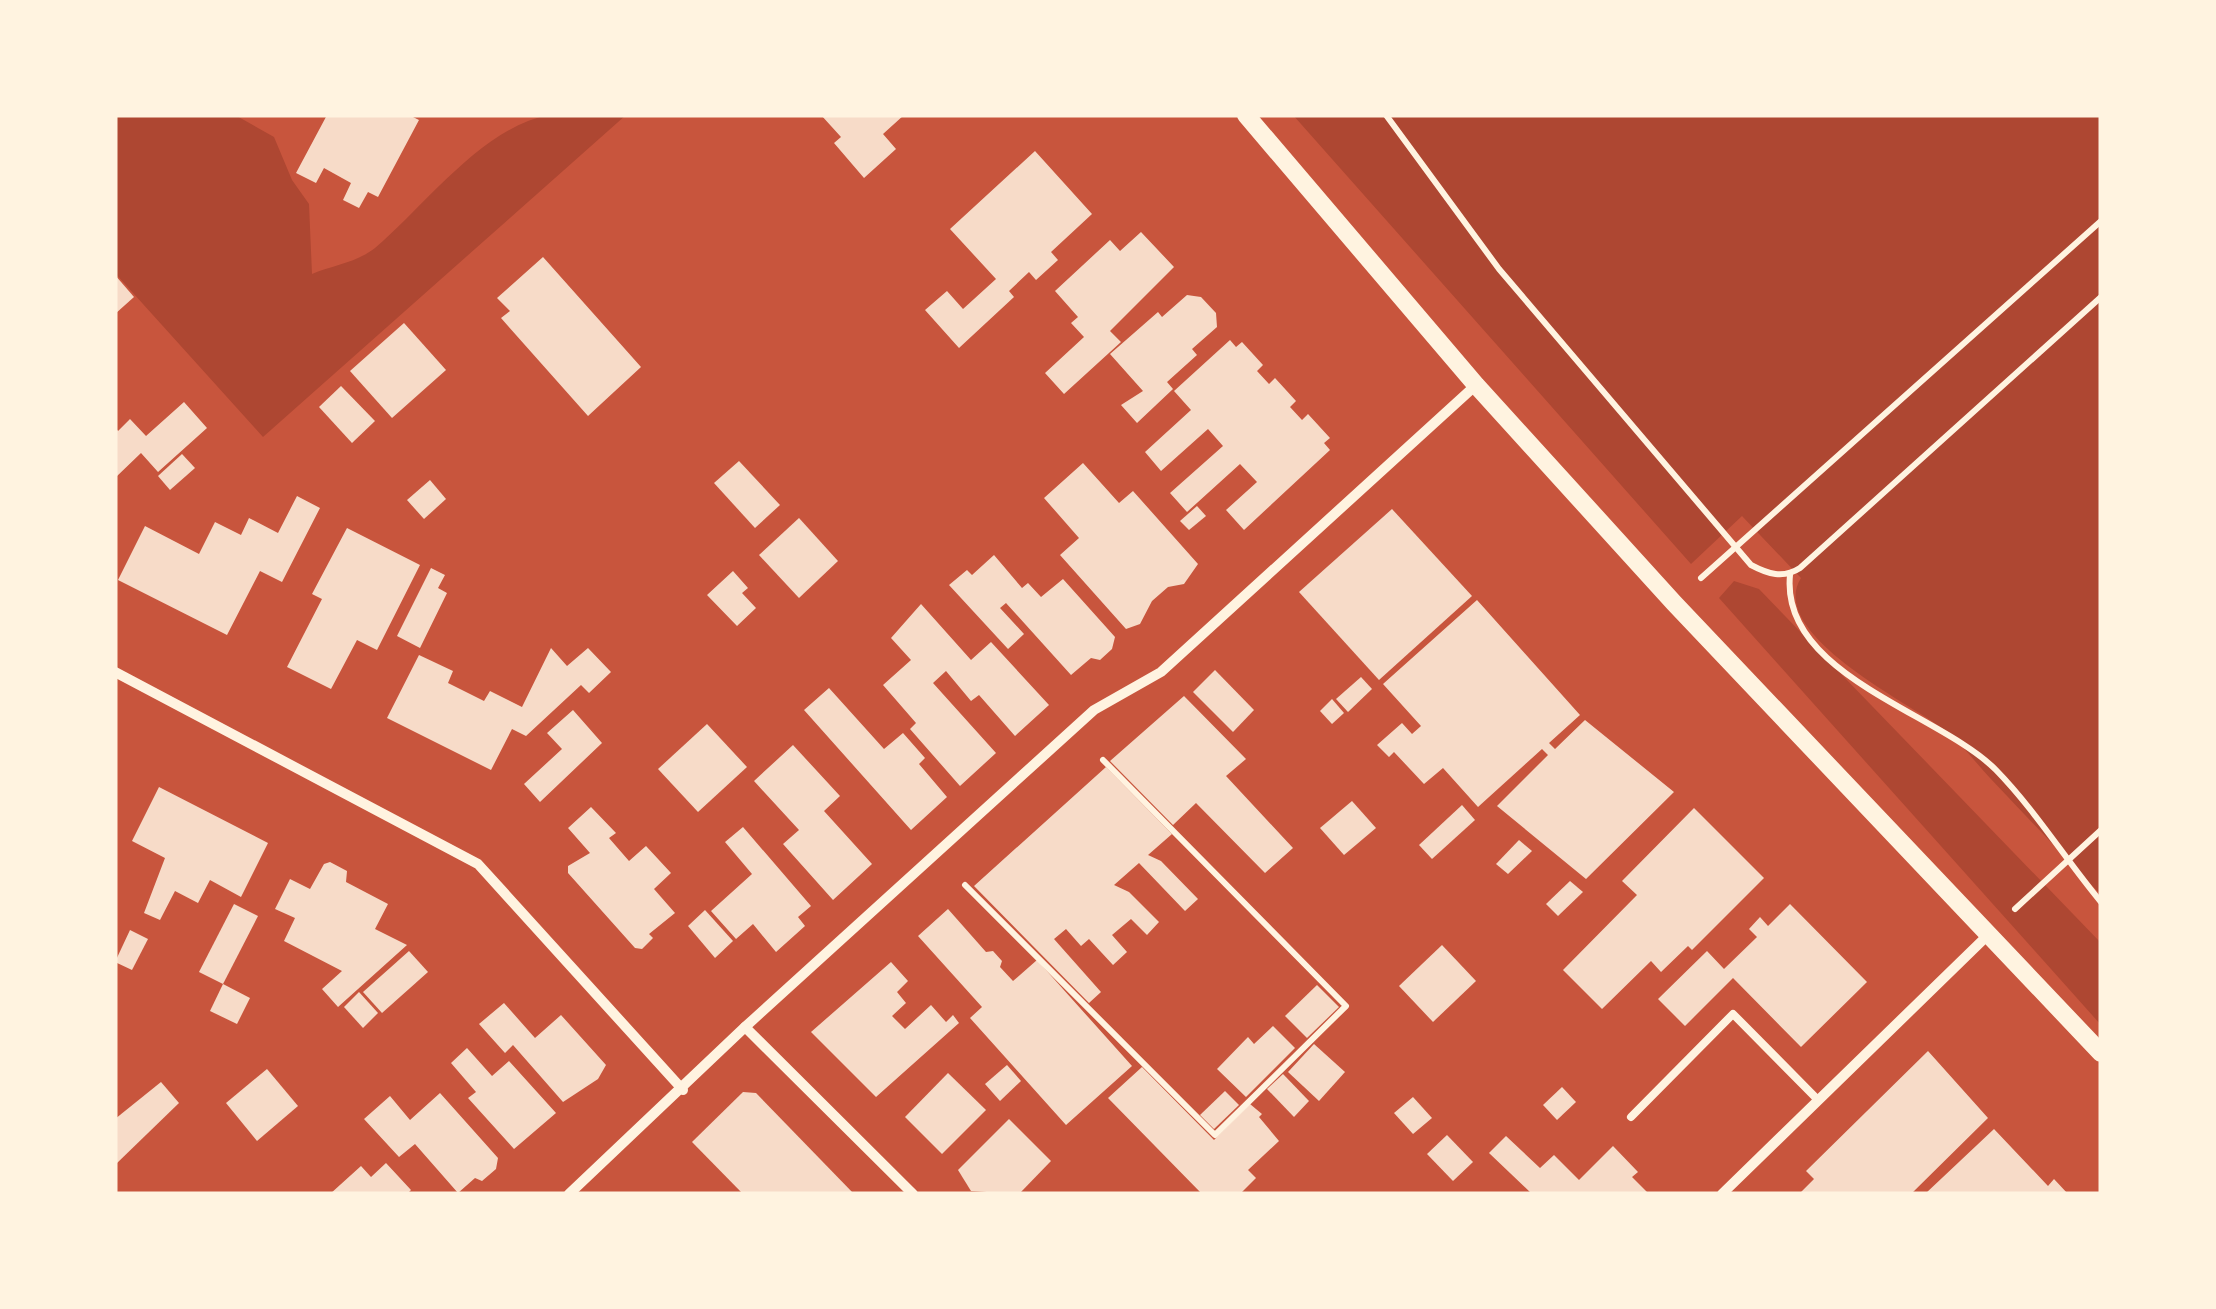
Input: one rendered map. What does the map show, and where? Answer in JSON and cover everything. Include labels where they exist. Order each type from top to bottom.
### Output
[{"type":"street","points":[[1246,115],[1476,385],[1674,602],[2101,1053]]},
{"type":"street","points":[[568,1194],[683,1090],[744,1027],[1094,710],[1161,672],[1476,385]]},
{"type":"street","points":[[115,672],[478,864],[683,1090]]},
{"type":"street","points":[[1722,1194],[1989,934]]},
{"type":"street","points":[[744,1027],[913,1194]]},
{"type":"lane","points":[[1631,1117],[1733,1014],[1818,1100]]},
{"type":"path","points":[[1386,115],[1498,269],[1751,566],[1790,574]]},
{"type":"path","points":[[1674,602],[2101,221]]},
{"type":"path","points":[[1790,574],[2101,297]]},
{"type":"path","points":[[1790,574],[1791,606],[1809,637],[1884,699],[1981,757],[2101,902]]},
{"type":"path","points":[[966,885],[1215,1135],[1346,1006],[1103,760]]},
{"type":"path","points":[[1989,934],[2101,830]]},
{"type":"shaded area","points":[[559,114],[626,115],[263,437],[115,273],[115,115],[235,115],[274,137],[292,180],[309,204],[312,274],[368,253],[478,151],[525,122]]},
{"type":"shaded area","points":[[1293,115],[2101,115],[2101,895],[1949,733],[1874,684],[1822,643],[1804,621],[1796,599],[1801,578],[1742,516],[1691,564]]},
{"type":"shaded area","points":[[1734,581],[1759,589],[2101,943],[2101,1025],[1719,598]]},
{"type":"building","points":[[327,115],[409,115],[419,120],[378,197],[368,192],[359,208],[343,200],[351,183],[324,168],[316,183],[296,173]]},
{"type":"building","points":[[821,115],[904,115],[883,134],[896,149],[864,178],[834,143],[841,137]]},
{"type":"building","points":[[1035,151],[1092,214],[1051,252],[1058,260],[1036,280],[1029,272],[1009,291],[1014,297],[959,348],[925,310],[947,291],[963,309],[996,279],[950,229]]},
{"type":"building","points":[[1141,232],[1174,267],[1110,331],[1121,342],[1064,394],[1045,373],[1084,337],[1071,323],[1078,317],[1055,291],[1110,240],[1120,251]]},
{"type":"building","points":[[543,257],[641,367],[588,416],[501,318],[510,311],[497,298]]},
{"type":"building","points":[[115,275],[134,297],[115,314]]},
{"type":"building","points":[[1187,295],[1201,297],[1216,313],[1217,327],[1192,349],[1197,355],[1167,382],[1173,389],[1137,423],[1121,405],[1143,391],[1110,354],[1158,312],[1162,317]]},
{"type":"building","points":[[404,323],[446,370],[392,418],[350,371]]},
{"type":"building","points":[[1230,340],[1236,347],[1242,342],[1263,365],[1257,371],[1269,384],[1275,378],[1296,401],[1290,407],[1302,420],[1308,414],[1330,438],[1324,443],[1330,450],[1244,530],[1226,510],[1257,482],[1240,464],[1187,512],[1170,493],[1223,446],[1208,429],[1161,471],[1145,452],[1191,410],[1174,391]]},
{"type":"building","points":[[341,386],[375,421],[352,443],[319,407]]},
{"type":"building","points":[[184,402],[207,428],[158,472],[141,453],[115,478],[115,427],[118,431],[130,419],[146,436]]},
{"type":"building","points":[[182,454],[195,468],[170,490],[158,476]]},
{"type":"building","points":[[739,461],[780,505],[755,528],[714,483]]},
{"type":"building","points":[[1083,463],[1119,503],[1133,491],[1198,564],[1184,584],[1168,587],[1152,601],[1140,624],[1126,629],[1060,555],[1079,538],[1044,498]]},
{"type":"building","points":[[430,480],[446,499],[424,519],[407,500]]},
{"type":"building","points":[[297,496],[320,508],[282,582],[260,571],[227,635],[118,580],[145,526],[199,554],[215,522],[241,535],[249,518],[278,533]]},
{"type":"building","points":[[1197,506],[1206,516],[1189,530],[1180,521]]},
{"type":"building","points":[[1392,509],[1472,596],[1379,680],[1299,592]]},
{"type":"building","points":[[799,518],[838,561],[799,598],[759,555]]},
{"type":"building","points":[[347,528],[420,565],[377,650],[357,640],[331,689],[287,667],[322,599],[312,594]]},
{"type":"building","points":[[994,555],[1022,588],[1028,583],[1041,597],[1063,579],[1115,637],[1112,649],[1100,660],[1091,658],[1071,675],[1006,603],[1000,608],[1024,634],[1008,649],[949,585],[967,570],[972,575]]},
{"type":"building","points":[[431,568],[445,575],[438,588],[447,593],[420,648],[397,636]]},
{"type":"building","points":[[733,571],[748,588],[742,593],[756,608],[737,626],[707,595]]},
{"type":"building","points":[[1477,600],[1580,715],[1549,743],[1555,749],[1585,720],[1674,792],[1586,879],[1497,806],[1548,755],[1542,749],[1478,807],[1443,768],[1424,784],[1394,752],[1389,757],[1377,745],[1402,723],[1412,734],[1421,726],[1383,684]]},
{"type":"building","points":[[921,604],[971,660],[991,642],[1049,705],[1015,736],[979,695],[971,701],[946,671],[933,683],[996,753],[960,786],[910,729],[916,723],[883,685],[911,660],[891,638]]},
{"type":"building","points":[[551,648],[567,666],[588,648],[611,672],[589,693],[581,685],[526,736],[512,729],[491,770],[387,718],[419,655],[453,671],[448,683],[484,701],[490,691],[522,707]]},
{"type":"building","points":[[1215,670],[1254,710],[1233,732],[1193,692]]},
{"type":"building","points":[[1361,677],[1372,689],[1348,712],[1336,699]]},
{"type":"building","points":[[829,688],[884,749],[903,733],[925,758],[919,764],[947,797],[911,830],[804,710]]},
{"type":"building","points":[[1184,696],[1246,759],[1226,776],[1293,848],[1265,873],[1196,803],[1173,825],[1110,761]]},
{"type":"building","points":[[1332,699],[1344,713],[1332,724],[1320,711]]},
{"type":"building","points":[[573,710],[602,743],[540,802],[524,784],[562,749],[547,733]]},
{"type":"building","points":[[707,724],[747,767],[698,812],[658,769]]},
{"type":"building","points":[[793,745],[840,796],[824,811],[872,864],[833,900],[783,844],[799,830],[754,781]]},
{"type":"building","points":[[1106,767],[1172,834],[1148,855],[1161,861],[1198,899],[1185,911],[1139,863],[1114,885],[1129,892],[1159,922],[1147,935],[1131,919],[1112,935],[1127,952],[1113,965],[1089,939],[1081,946],[1066,929],[1054,939],[1101,992],[1089,1003],[974,886]]},
{"type":"building","points":[[159,787],[268,843],[241,897],[210,880],[198,903],[175,891],[160,920],[144,913],[165,858],[132,841]]},
{"type":"building","points":[[1352,801],[1376,828],[1344,855],[1320,828]]},
{"type":"building","points":[[1462,805],[1475,820],[1432,859],[1419,845]]},
{"type":"building","points":[[591,807],[616,833],[609,838],[629,861],[646,846],[671,873],[654,889],[675,913],[649,934],[653,938],[642,949],[635,948],[568,873],[568,866],[590,853],[568,828]]},
{"type":"building","points":[[1694,808],[1764,878],[1692,950],[1688,946],[1661,972],[1651,961],[1602,1009],[1563,970],[1637,895],[1622,881]]},
{"type":"building","points":[[743,827],[811,906],[798,917],[805,926],[776,952],[753,924],[736,939],[711,911],[752,874],[725,842]]},
{"type":"building","points":[[1519,840],[1532,851],[1508,874],[1496,864]]},
{"type":"building","points":[[330,862],[347,871],[346,882],[388,904],[375,929],[407,945],[338,1007],[322,989],[342,971],[284,941],[295,918],[275,909],[290,879],[310,889],[324,864]]},
{"type":"building","points":[[1570,881],[1583,892],[1558,916],[1546,904]]},
{"type":"building","points":[[234,904],[258,916],[223,984],[199,972]]},
{"type":"building","points":[[1790,904],[1867,982],[1801,1047],[1733,978],[1685,1026],[1658,999],[1707,951],[1724,969],[1757,937],[1749,929],[1760,917],[1768,926]]},
{"type":"building","points":[[948,909],[986,952],[993,951],[1002,961],[1000,967],[1013,981],[1037,960],[1132,1066],[1066,1125],[970,1018],[982,1007],[918,936]]},
{"type":"building","points":[[705,910],[733,941],[715,958],[688,926]]},
{"type":"building","points":[[130,930],[148,939],[132,970],[115,962]]},
{"type":"building","points":[[1442,945],[1476,981],[1433,1022],[1399,986]]},
{"type":"building","points":[[409,951],[428,972],[382,1013],[363,992]]},
{"type":"building","points":[[891,962],[908,981],[897,992],[906,1003],[892,1016],[905,1029],[931,1005],[946,1022],[953,1015],[959,1023],[876,1097],[811,1032]]},
{"type":"building","points":[[223,984],[250,998],[237,1024],[210,1011]]},
{"type":"building","points":[[1317,985],[1339,1007],[1307,1038],[1285,1016]]},
{"type":"building","points":[[359,992],[378,1013],[363,1028],[344,1007]]},
{"type":"building","points":[[504,1003],[535,1038],[561,1015],[606,1065],[598,1079],[563,1102],[513,1045],[505,1053],[479,1024]]},
{"type":"building","points":[[1273,1026],[1295,1048],[1246,1097],[1217,1069],[1248,1037],[1254,1044]]},
{"type":"building","points":[[1314,1044],[1345,1072],[1319,1101],[1288,1072]]},
{"type":"building","points":[[467,1048],[492,1076],[509,1061],[556,1113],[514,1149],[468,1098],[476,1092],[451,1063]]},
{"type":"building","points":[[1928,1051],[1988,1118],[1911,1194],[1799,1194],[1814,1179],[1806,1171]]},
{"type":"building","points":[[1007,1065],[1021,1081],[1000,1101],[985,1084]]},
{"type":"building","points":[[1142,1067],[1214,1140],[1250,1104],[1262,1114],[1259,1117],[1279,1141],[1248,1170],[1256,1178],[1240,1194],[1202,1194],[1108,1098]]},
{"type":"building","points":[[267,1069],[298,1106],[257,1141],[226,1103]]},
{"type":"building","points":[[948,1073],[986,1110],[942,1154],[905,1117]]},
{"type":"building","points":[[1283,1074],[1309,1101],[1294,1117],[1267,1089]]},
{"type":"building","points":[[161,1082],[179,1103],[115,1165],[115,1119]]},
{"type":"building","points":[[1562,1087],[1576,1102],[1557,1120],[1543,1105]]},
{"type":"building","points":[[1225,1091],[1239,1105],[1214,1129],[1200,1115]]},
{"type":"building","points":[[743,1092],[756,1093],[854,1194],[743,1194],[692,1142]]},
{"type":"building","points":[[440,1093],[498,1158],[496,1169],[482,1181],[475,1178],[458,1193],[415,1144],[399,1157],[364,1119],[390,1096],[410,1120]]},
{"type":"building","points":[[1413,1097],[1432,1118],[1413,1134],[1394,1113]]},
{"type":"building","points":[[1009,1119],[1051,1161],[1019,1194],[971,1191],[958,1170]]},
{"type":"building","points":[[1994,1129],[2048,1186],[2054,1179],[2068,1194],[1925,1194]]},
{"type":"building","points":[[1447,1135],[1473,1162],[1453,1181],[1427,1154]]},
{"type":"building","points":[[1506,1136],[1540,1168],[1554,1155],[1579,1180],[1613,1146],[1638,1172],[1632,1177],[1649,1194],[1532,1194],[1489,1153]]},
{"type":"building","points":[[386,1163],[411,1190],[407,1194],[330,1194],[361,1166],[371,1177]]}]
